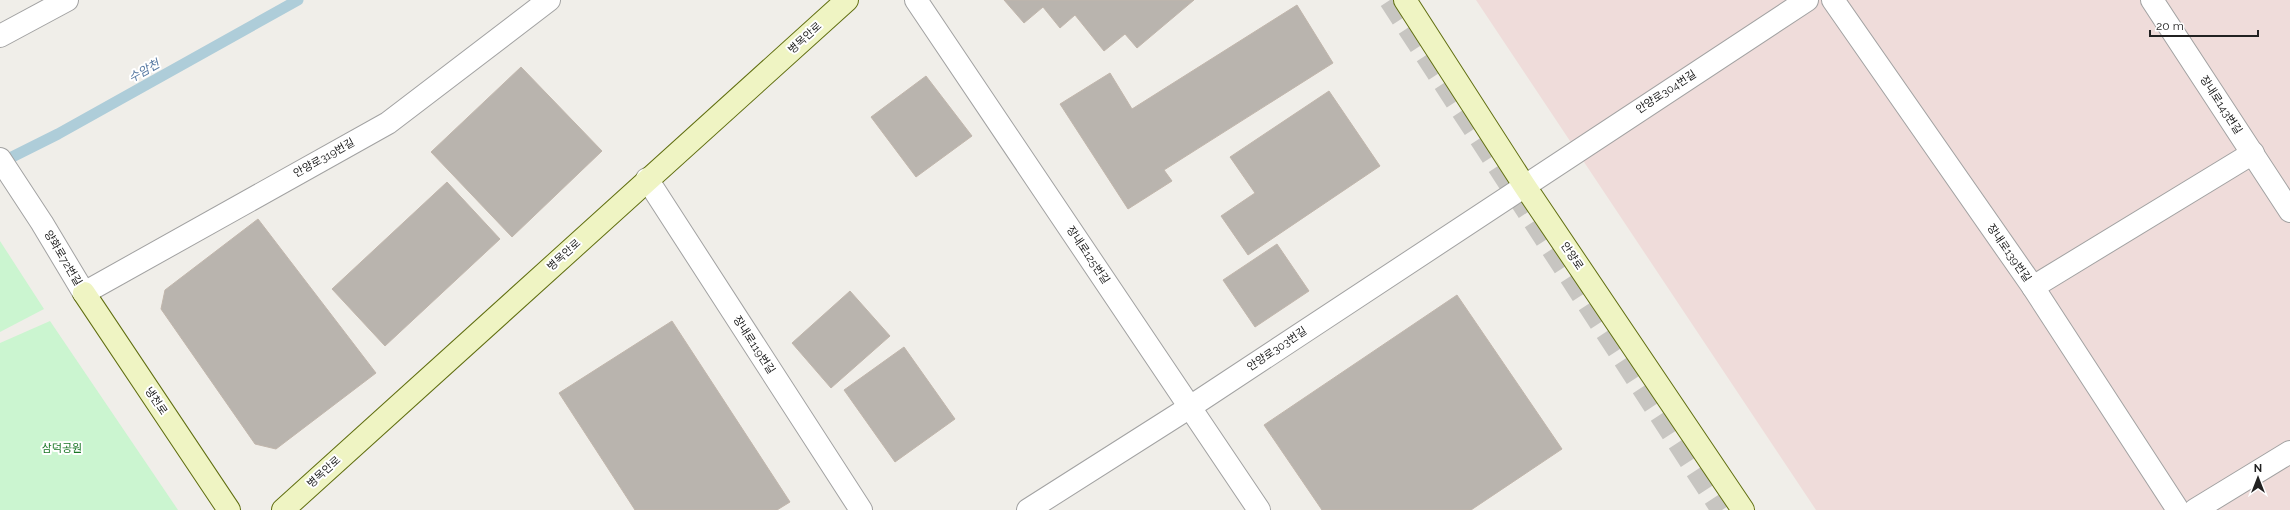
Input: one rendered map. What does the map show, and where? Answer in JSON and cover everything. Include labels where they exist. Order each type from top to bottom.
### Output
[{"type":"street","points":[[0,36],[67,0]]},
{"type":"street","name":"안양로319번길","points":[[84,293],[388,122],[549,0]]},
{"type":"street","name":"병목안로","points":[[283,510],[647,179],[847,0]]},
{"type":"street","name":"장내로125번길","points":[[916,0],[1259,510]]},
{"type":"street","name":"안양로","points":[[1405,0],[1524,185],[1743,510]]},
{"type":"street","name":"안양로304번길","points":[[1524,185],[1807,0]]},
{"type":"street","name":"장내로139번길","points":[[1833,0],[2033,287],[2178,510]]},
{"type":"street","name":"장내로143번길","points":[[2152,0],[2290,210]]},
{"type":"street","points":[[2033,287],[2253,153]]},
{"type":"street","name":"양화로72번길","points":[[0,159],[42,223],[84,293]]},
{"type":"street","name":"장내로119번길","points":[[647,179],[861,510]]},
{"type":"street","name":"안양로303번길","points":[[1028,510],[1190,407],[1524,185]]},
{"type":"street","name":"냉천로","points":[[84,293],[229,510]]},
{"type":"street","points":[[2195,510],[2290,452]]},
{"type":"shaded area","points":[[1476,0],[2290,0],[2290,510],[1816,510]]},
{"type":"green space","points":[[0,241],[44,309],[0,332]]},
{"type":"green space","name":"삼덕공원","points":[[50,321],[178,510],[0,510],[0,343]]},
{"type":"building","points":[[1004,0],[1194,0],[1137,48],[1125,34],[1104,51],[1075,15],[1060,28],[1043,7],[1024,23]]},
{"type":"building","points":[[1297,5],[1333,63],[1164,170],[1172,181],[1128,209],[1060,104],[1110,73],[1132,109]]},
{"type":"building","points":[[521,67],[602,151],[512,237],[431,152]]},
{"type":"building","points":[[926,76],[972,136],[916,177],[871,117]]},
{"type":"building","points":[[1329,91],[1380,166],[1248,255],[1221,216],[1255,193],[1230,157]]},
{"type":"building","points":[[447,182],[500,239],[385,346],[332,289]]},
{"type":"building","points":[[258,219],[376,373],[276,449],[255,444],[161,309],[165,290]]},
{"type":"building","points":[[1277,244],[1309,291],[1255,327],[1223,280]]},
{"type":"building","points":[[850,291],[890,336],[831,388],[792,343]]},
{"type":"building","points":[[1457,295],[1562,449],[1471,510],[1322,510],[1264,425]]},
{"type":"building","points":[[672,321],[790,502],[777,510],[635,510],[559,393]]},
{"type":"building","points":[[904,347],[955,419],[895,462],[844,390]]},
{"type":"waterway","name":"수암천","points":[[0,163],[58,134],[298,0]]},
{"type":"tunnel","points":[[1390,0],[1722,510]]}]
